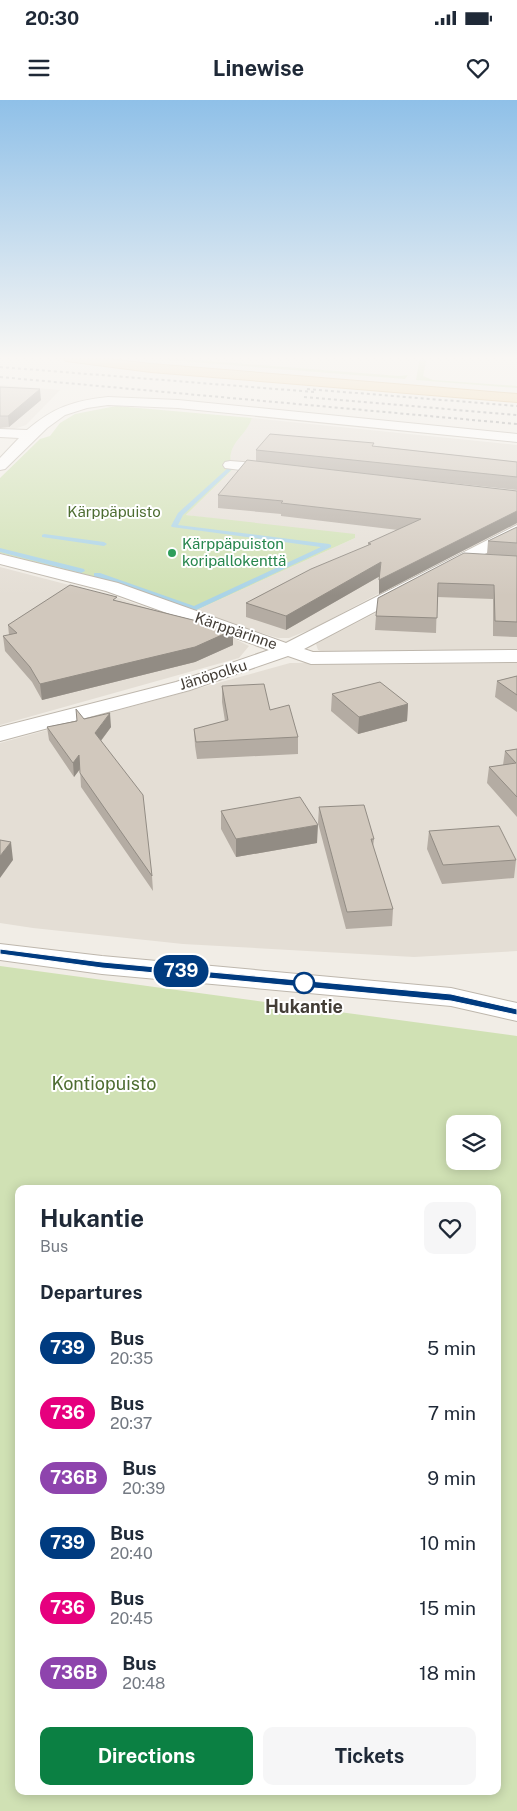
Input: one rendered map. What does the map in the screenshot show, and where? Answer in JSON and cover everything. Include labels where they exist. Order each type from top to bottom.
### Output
[{"type":"street","points":[[0,466],[31,437]]},
{"type":"street","points":[[230,465],[300,473]]},
{"type":"street","points":[[458,560],[517,530]]},
{"type":"street","name":"Kärppärinne","points":[[0,559],[112,587],[289,650],[458,560],[488,561]]},
{"type":"street","points":[[289,650],[311,658],[517,656]]},
{"type":"street","name":"Jänöpolku","points":[[0,734],[202,679],[289,650]]},
{"type":"street","points":[[0,952],[102,965],[451,997],[517,1012]]},
{"type":"shaded area","points":[[238,437],[437,437],[517,445],[517,494],[230,462],[231,447]]},
{"type":"shaded area","points":[[232,470],[517,502],[517,524],[475,548],[462,549],[314,628],[289,638],[278,638],[192,612],[355,538],[186,515]]},
{"type":"shaded area","points":[[0,567],[119,598],[235,639],[249,646],[239,658],[0,725]]},
{"type":"shaded area","points":[[464,567],[517,568],[517,651],[332,655],[318,650],[316,644]]},
{"type":"shaded area","points":[[517,661],[517,951],[414,957],[183,944],[0,923],[0,743],[290,663]]},
{"type":"green space","name":"Kärppäpuisto","points":[[47,437],[240,437],[231,453],[232,470],[186,515],[355,534],[355,538],[192,612],[95,578],[0,553],[0,478],[40,439]]},
{"type":"green space","name":"Kontiopuisto","points":[[0,966],[517,1036],[517,1811],[0,1811]]},
{"type":"building","points":[[268,437],[303,437],[374,443],[372,446],[517,462],[517,477],[256,450]]},
{"type":"building","points":[[247,460],[517,491],[517,511],[379,580],[381,562],[286,616],[246,603],[311,569],[371,544],[368,543],[421,519],[281,503],[283,501],[218,495]]},
{"type":"building","points":[[517,527],[517,543],[488,541]]},
{"type":"building","points":[[464,553],[517,556],[517,622],[495,621],[494,585],[438,583],[437,618],[376,616],[378,598]]},
{"type":"building","points":[[70,585],[117,597],[113,600],[233,630],[195,647],[40,684],[30,667],[3,636],[17,633],[8,625]]},
{"type":"building","points":[[517,676],[517,695],[497,681]]},
{"type":"building","points":[[380,682],[408,704],[359,717],[332,694]]},
{"type":"building","points":[[264,684],[270,710],[289,705],[298,737],[196,742],[194,729],[228,720],[222,686]]},
{"type":"building","points":[[76,709],[84,719],[110,713],[95,733],[143,795],[152,876],[80,773],[79,755],[73,763],[47,727],[77,721]]},
{"type":"building","points":[[517,749],[517,797],[489,767],[516,763],[505,751]]},
{"type":"building","points":[[300,797],[318,825],[236,839],[221,811]]},
{"type":"building","points":[[364,805],[374,839],[371,839],[393,909],[347,912],[319,807]]},
{"type":"building","points":[[499,826],[516,860],[443,865],[429,831]]},
{"type":"building","points":[[0,840],[11,842],[0,856]]},
{"type":"waterway","points":[[97,575],[194,609],[329,546],[174,526],[180,514],[229,469]]},
{"type":"waterway","points":[[44,536],[104,544]]},
{"type":"waterway","points":[[0,550],[81,571]]},
{"type":"bus line","name":"739","points":[[0,952],[102,965],[451,997],[517,1012]]},
{"type":"place","name":"Kärppäpuiston koripallokenttä","points":[[172,553]]},
{"type":"place","name":"Hukantie","points":[[304,983]]}]
